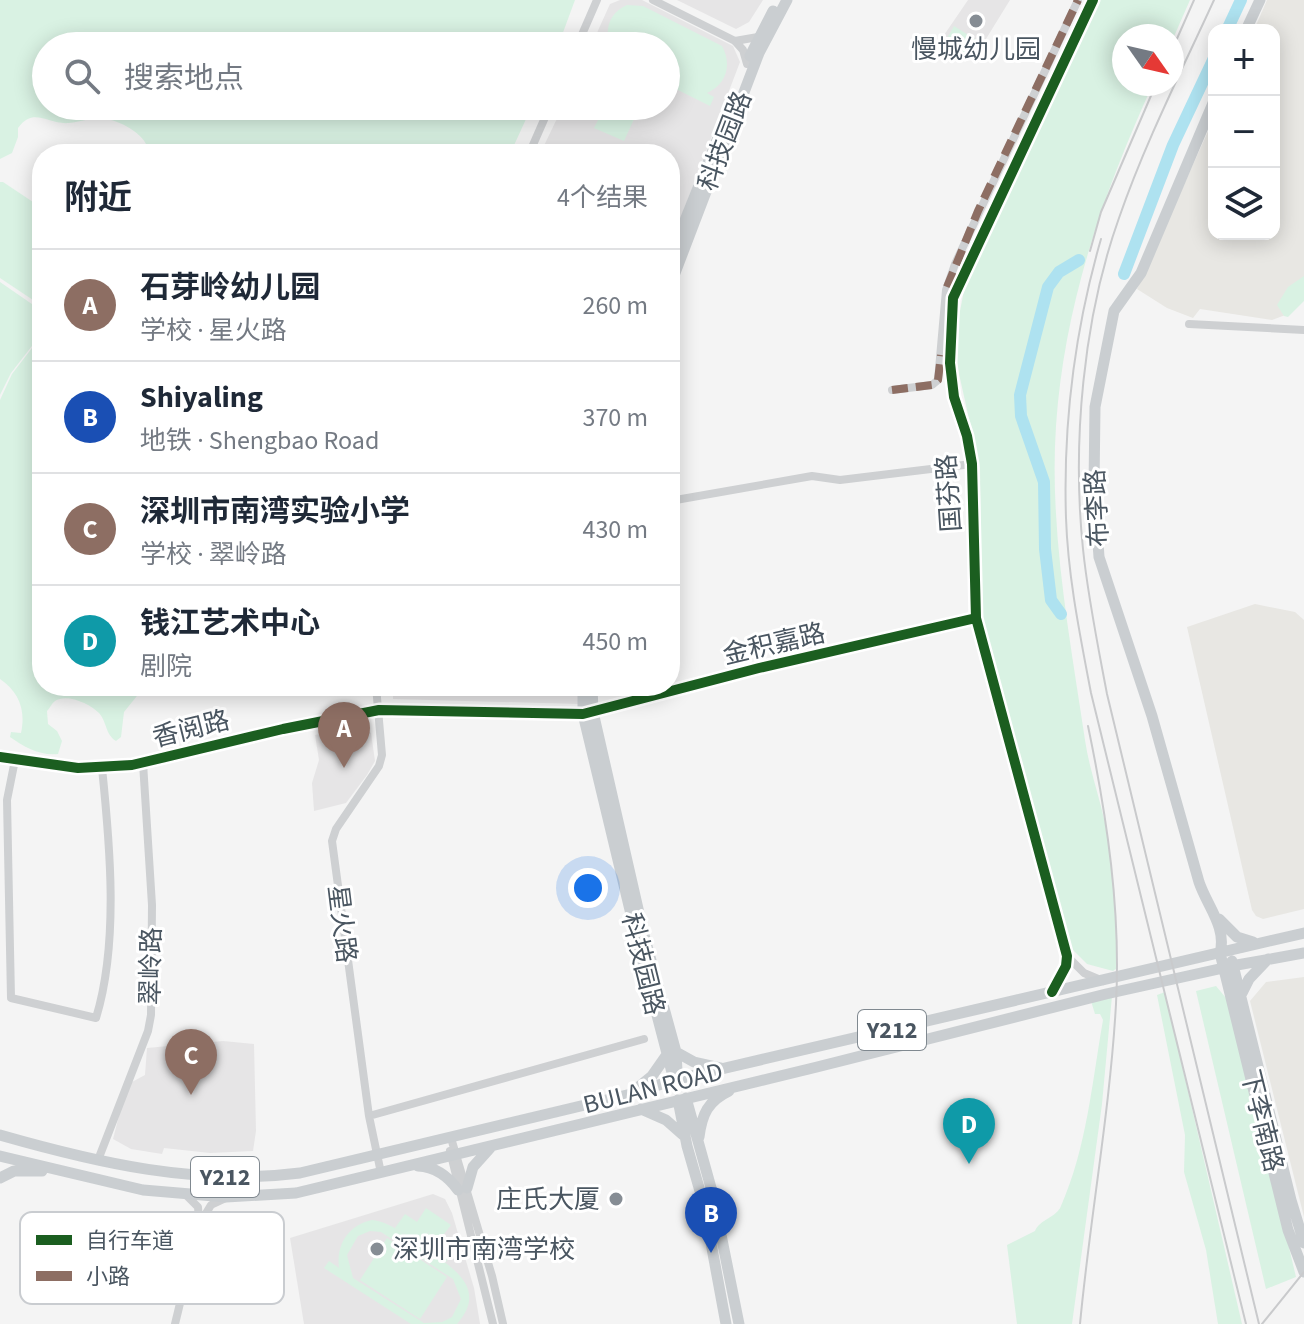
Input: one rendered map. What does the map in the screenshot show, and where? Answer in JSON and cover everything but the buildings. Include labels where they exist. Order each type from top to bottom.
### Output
[{"type":"main road","name":"科技园路","points":[[680,233],[758,37],[779,0]]},
{"type":"main road","name":"科技园路","points":[[680,260],[759,53],[787,0]]},
{"type":"main road","points":[[1249,24],[1260,0]]},
{"type":"main road","name":"布李路","points":[[1208,115],[1141,273],[1114,311],[1095,407],[1094,486],[1099,557],[1152,716],[1199,882],[1215,914],[1228,967]]},
{"type":"main road","name":"科技园路","points":[[585,696],[677,1080]]},
{"type":"main road","name":"科技园路","points":[[588,713],[591,696]]},
{"type":"main road","points":[[1215,914],[1237,937],[1258,943]]},
{"type":"main road","name":"BULAN ROAD","points":[[0,1135],[146,1171],[207,1177],[260,1178],[335,1167],[677,1080],[1052,992],[1131,989],[1150,978],[1224,948],[1304,933]]},
{"type":"main road","name":"BULAN ROAD","points":[[0,1156],[143,1190],[226,1197],[296,1193],[817,1067],[1105,988],[1126,977],[1199,973],[1304,953]]},
{"type":"main road","points":[[1242,993],[1249,979],[1268,959]]},
{"type":"main road","name":"下李南路","points":[[1228,967],[1242,993],[1304,1243]]},
{"type":"main road","name":"下李南路","points":[[1228,967],[1288,1230],[1303,1267]]},
{"type":"main road","points":[[631,1094],[671,1054],[725,1070],[723,1088]]},
{"type":"main road","points":[[693,1144],[707,1107],[719,1096],[746,1082]]},
{"type":"main road","points":[[682,1099],[726,1324]]},
{"type":"main road","points":[[640,1109],[673,1124],[693,1144],[713,1195],[739,1324]]},
{"type":"main road","points":[[0,1125],[58,1151]]},
{"type":"main road","points":[[414,1166],[435,1169],[462,1189],[478,1158],[494,1145]]},
{"type":"main road","points":[[0,1178],[14,1171],[57,1170]]},
{"type":"street","points":[[653,0],[735,41],[743,50],[747,64]]},
{"type":"street","points":[[892,390],[932,385],[938,380],[944,300],[955,264],[1078,0]]},
{"type":"street","name":"国芬路","points":[[1067,956],[976,618],[972,464],[967,436],[954,397],[950,363],[953,298],[1093,0]]},
{"type":"street","points":[[584,32],[598,3]]},
{"type":"street","points":[[735,41],[758,37]]},
{"type":"street","points":[[533,144],[544,120]]},
{"type":"street","points":[[1189,324],[1304,330]]},
{"type":"street","points":[[680,499],[812,476],[840,480],[972,464]]},
{"type":"street","name":"金积嘉路","points":[[680,689],[976,618]]},
{"type":"street","name":"星火路","points":[[377,696],[382,755],[379,766],[336,829],[332,841],[369,1116],[381,1173]]},
{"type":"street","name":"金积嘉路","points":[[588,713],[653,696]]},
{"type":"street","name":"香阅路","points":[[0,757],[102,768],[143,763],[283,729],[379,710],[588,713]]},
{"type":"street","points":[[15,760],[7,800],[11,998],[96,1018],[104,994],[109,959],[109,870],[102,768]]},
{"type":"street","name":"翠岭路","points":[[98,1160],[139,1056],[151,1015],[152,905],[143,763]]},
{"type":"street","points":[[1067,956],[1105,988]]},
{"type":"street","points":[[1052,992],[1066,966],[1067,956]]},
{"type":"street","points":[[369,1116],[644,1039]]},
{"type":"street","name":"科技园路","points":[[677,1080],[682,1099]]},
{"type":"street","points":[[451,1138],[493,1324]]},
{"type":"street","points":[[462,1189],[492,1276],[503,1324]]},
{"type":"street","points":[[186,1195],[198,1207],[198,1212]]},
{"type":"street","points":[[207,1212],[211,1205],[226,1197]]},
{"type":"street","points":[[175,1324],[180,1304]]},
{"type":"shaded area","points":[[620,0],[642,0],[733,46],[740,62],[680,220],[680,144],[545,144],[556,120],[680,120],[680,32],[597,32],[610,4]]},
{"type":"shaded area","points":[[677,0],[763,0],[749,22],[736,29]]},
{"type":"shaded area","name":"慢城幼儿园","points":[[968,0],[1010,0],[973,60],[940,41]]},
{"type":"shaded area","points":[[1267,0],[1304,0],[1304,293],[1288,314],[1272,320],[1200,309],[1193,318],[1167,308],[1137,289],[1208,131],[1208,240],[1280,240],[1280,24],[1257,24]]},
{"type":"shaded area","points":[[1255,604],[1295,612],[1304,620],[1304,909],[1263,919],[1252,910],[1187,627]]},
{"type":"shaded area","points":[[393,696],[579,696],[579,704],[393,699]]},
{"type":"shaded area","points":[[361,725],[371,733],[375,761],[346,803],[314,811],[312,783],[319,760],[315,735]]},
{"type":"shaded area","points":[[1304,977],[1304,1217],[1250,1001],[1266,982]]},
{"type":"shaded area","points":[[223,1041],[254,1044],[256,1131],[253,1151],[210,1153],[164,1148],[162,1154],[131,1149],[113,1139],[132,1082],[145,1075],[147,1048]]},
{"type":"shaded area","name":"深圳市南湾学校","points":[[433,1194],[445,1199],[452,1213],[474,1288],[480,1324],[304,1324],[290,1238]]},
{"type":"green space","points":[[0,0],[575,0],[563,32],[32,32],[32,118],[18,128],[12,153],[0,159]]},
{"type":"green space","points":[[1099,0],[1190,0],[1179,24],[1112,24],[1112,96],[1148,96],[1102,208],[1077,294],[1060,381],[1056,426],[1055,505],[1062,584],[1087,750],[1108,840],[1116,932],[1117,968],[1113,971],[1087,964],[1068,945],[982,624],[980,468],[953,347],[967,275]]},
{"type":"green space","points":[[627,5],[643,6],[722,46],[727,60],[726,73],[719,84],[707,93],[714,97],[710,106],[680,91],[680,32],[608,32],[610,22]]},
{"type":"green space","points":[[954,26],[981,43],[972,58],[945,42]]},
{"type":"green space","points":[[48,120],[84,120],[73,122]]},
{"type":"green space","points":[[113,120],[526,120],[515,144],[146,144],[127,127]]},
{"type":"green space","points":[[598,120],[634,120],[624,141],[594,128]]},
{"type":"green space","points":[[0,182],[3,182],[32,201],[32,299],[0,278]]},
{"type":"green space","points":[[1304,276],[1304,301],[1288,317],[1284,316],[1277,305],[1288,287]]},
{"type":"green space","points":[[0,282],[32,304],[32,346],[11,373],[0,395]]},
{"type":"green space","points":[[32,348],[32,696],[137,696],[124,712],[121,737],[116,741],[99,713],[90,706],[66,698],[55,701],[47,711],[48,724],[57,731],[62,741],[58,754],[32,750],[10,737],[11,732],[21,733],[22,709],[12,690],[0,679],[0,400],[12,374]]},
{"type":"green space","points":[[1216,986],[1231,1004],[1296,1277],[1266,1289],[1196,991]]},
{"type":"green space","points":[[1165,992],[1242,1324],[1218,1324],[1206,1250],[1184,1172],[1185,1135],[1157,995]]},
{"type":"green space","points":[[1112,996],[1102,1104],[1072,1324],[1017,1324],[1007,1245],[1035,1231],[1061,1206],[1083,1138],[1103,1020],[1100,1014],[1095,1014],[1091,1001]]},
{"type":"green space","points":[[426,1208],[451,1225],[441,1238],[455,1248],[446,1262],[422,1245],[430,1230],[420,1244],[395,1228],[405,1214],[417,1222]]},
{"type":"green space","points":[[379,1221],[392,1227],[444,1261],[462,1278],[468,1288],[469,1299],[466,1311],[457,1324],[411,1324],[324,1268],[329,1261],[339,1268],[345,1237],[364,1223]],"holes":[[[370,1231],[381,1232],[453,1279],[461,1299],[452,1317],[442,1322],[424,1323],[353,1278],[347,1255],[358,1236]]]},
{"type":"green space","points":[[387,1238],[447,1277],[420,1319],[360,1280]]},
{"type":"waterway","points":[[1230,24],[1241,0]]},
{"type":"waterway","points":[[1124,274],[1173,145],[1208,71]]},
{"type":"waterway","points":[[1061,614],[1051,600],[1045,549],[1044,482],[1021,416],[1020,395],[1048,287],[1059,272],[1079,260]]},
{"type":"railway","points":[[1183,24],[1194,0]]},
{"type":"railway","points":[[1214,0],[1140,162],[1107,257],[1083,382],[1080,508],[1088,586],[1107,694],[1259,1324]]},
{"type":"railway","points":[[1090,251],[1101,212],[1151,96]]},
{"type":"railway","points":[[1101,239],[1084,307],[1069,412],[1066,518],[1072,584],[1091,693],[1246,1324]]},
{"type":"railway","points":[[1080,1324],[1109,1084],[1117,969],[1111,864],[1088,726]]},
{"type":"railway","points":[[1262,1324],[1304,1272]]},
{"type":"marked path","points":[[947,287],[978,211],[1078,0]]},
{"type":"marked path","points":[[892,390],[932,385],[938,380],[941,355]]},
{"type":"cycle path","points":[[1052,992],[1066,966],[1067,956],[976,618],[972,464],[967,436],[954,397],[950,363],[953,298],[1093,0]]},
{"type":"cycle path","points":[[680,689],[976,618]]},
{"type":"cycle path","points":[[0,757],[78,768],[132,765],[379,710],[583,714],[652,696]]},
{"type":"place","name":"慢城幼儿园","points":[[976,21]]},
{"type":"place","name":"石芽岭幼儿园","points":[[344,768]]},
{"type":"place","name":"深圳市南湾实验小学","points":[[191,1095]]},
{"type":"place","name":"钱江艺术中心","points":[[969,1164]]},
{"type":"place","name":"庄氏大厦","points":[[616,1199]]},
{"type":"place","name":"深圳市南湾学校","points":[[377,1249]]},
{"type":"place","name":"Shiyaling","points":[[711,1253]]}]
